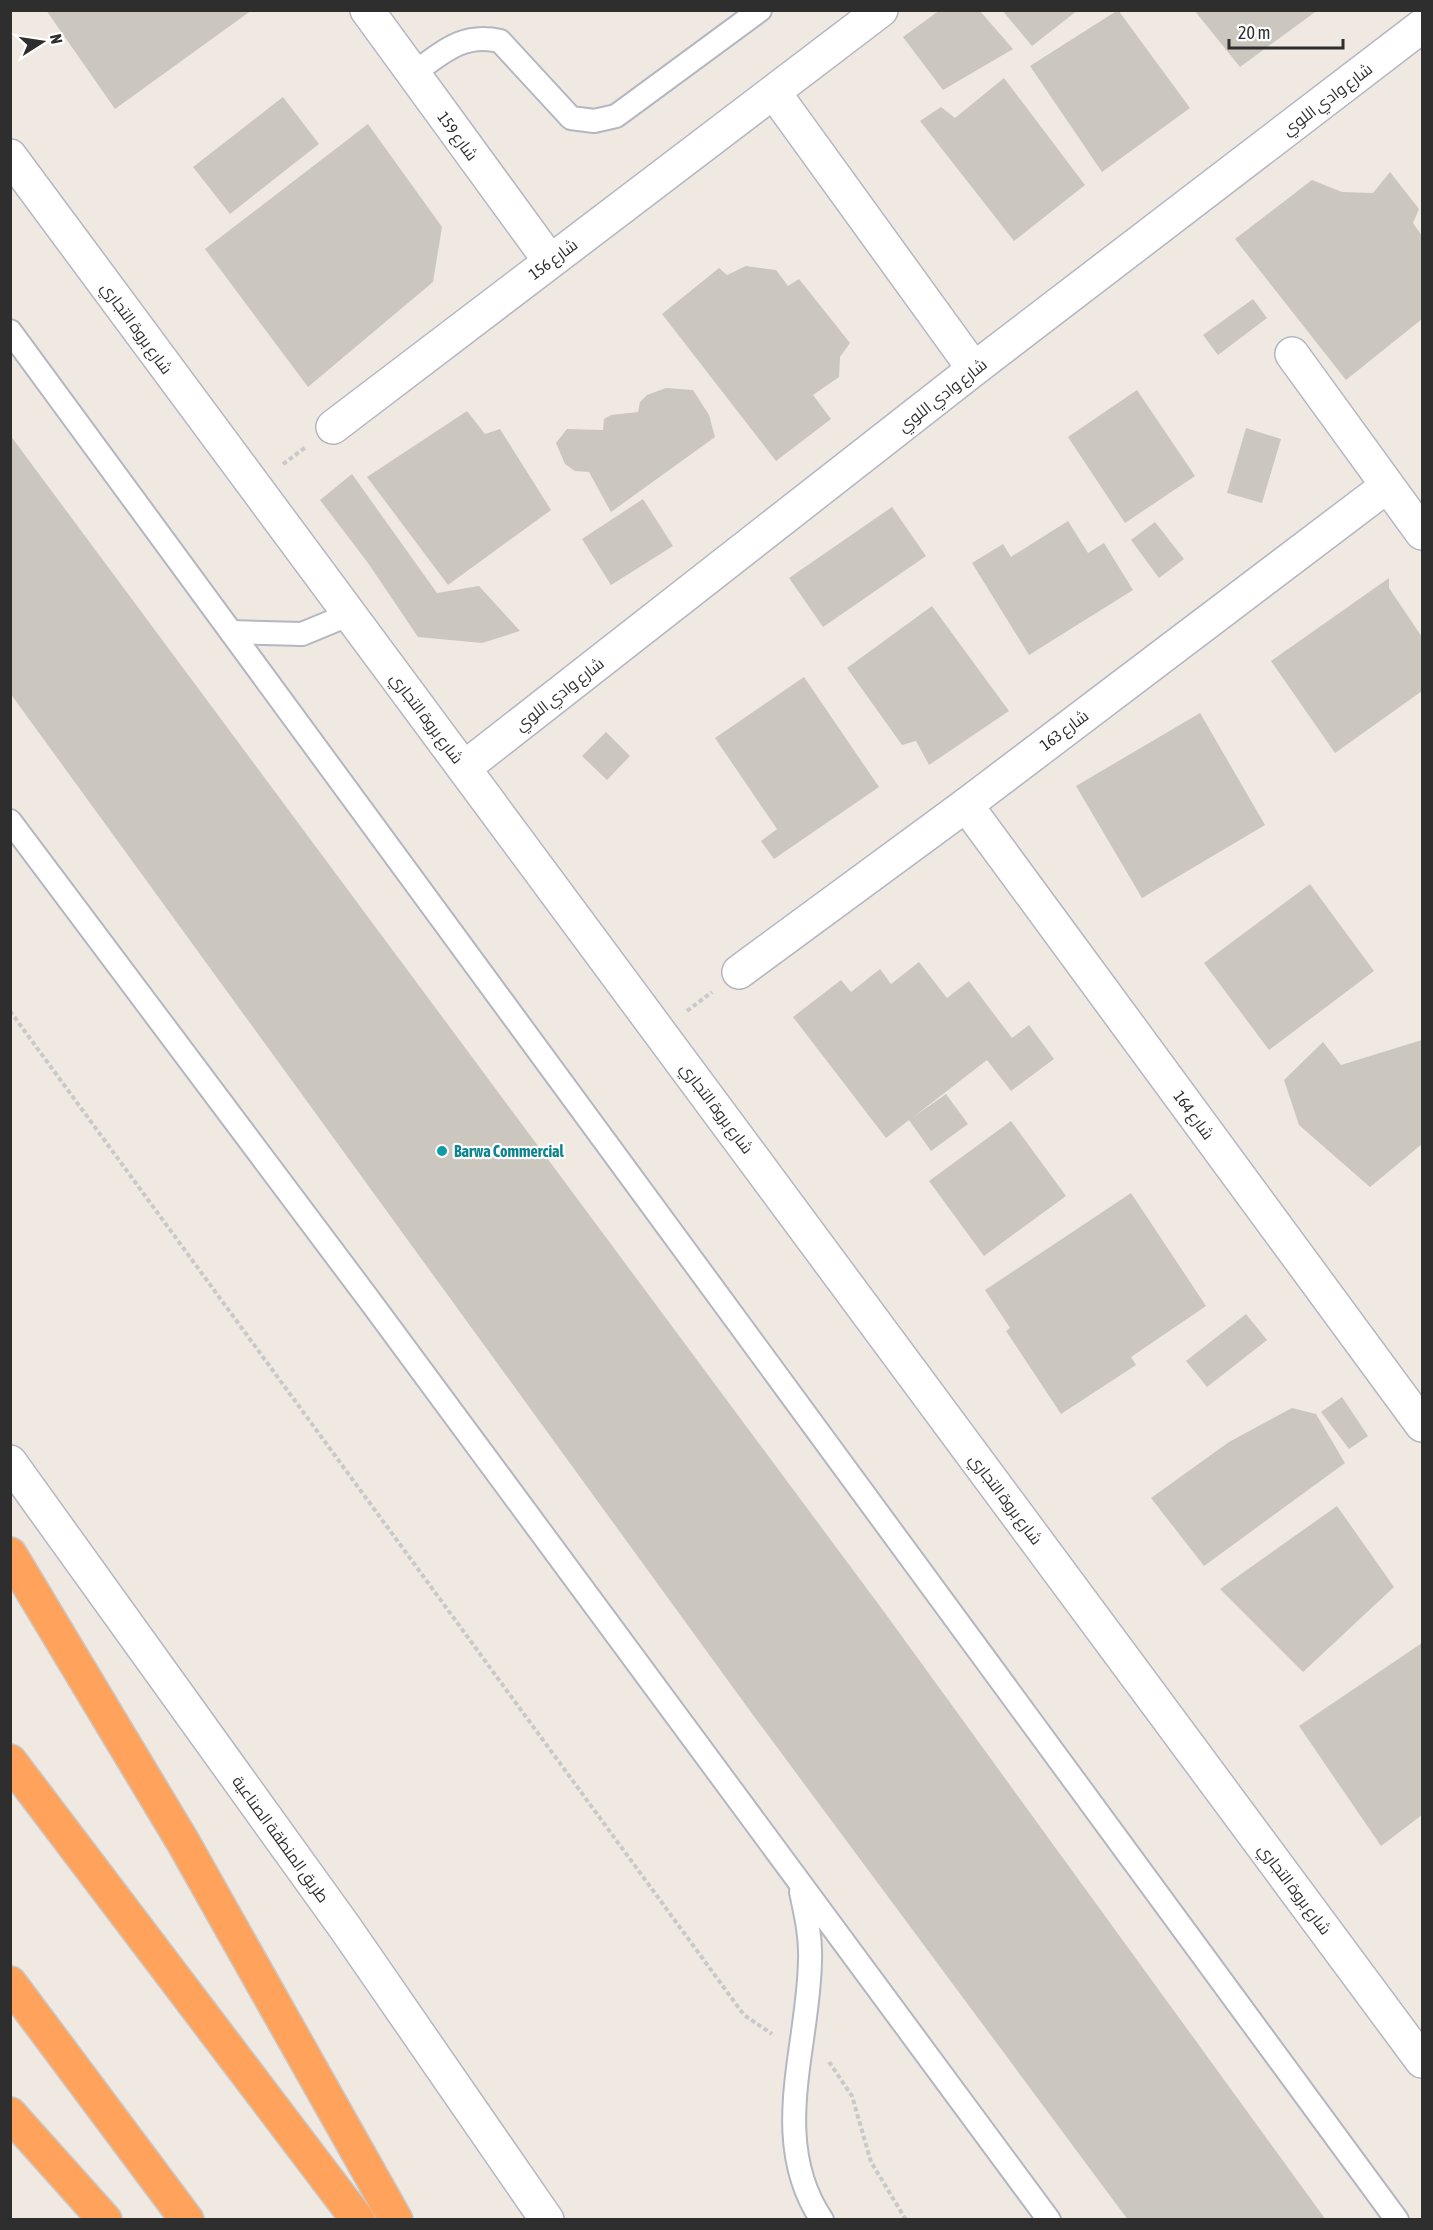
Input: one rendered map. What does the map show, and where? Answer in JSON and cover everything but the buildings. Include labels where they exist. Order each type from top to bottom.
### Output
[{"type":"highway","points":[[10,1554],[183,1842],[396,2220]]},
{"type":"highway","points":[[10,1761],[358,2220]]},
{"type":"highway","points":[[10,1983],[187,2220]]},
{"type":"highway","points":[[10,2114],[105,2220]]},
{"type":"street","name":"شارع 159","points":[[367,10],[550,261]]},
{"type":"street","name":"شارع 156","points":[[333,427],[550,261],[775,94],[881,10]]},
{"type":"street","name":"شارع وادي اللوي","points":[[464,768],[974,369],[1422,26]]},
{"type":"street","points":[[775,94],[974,369]]},
{"type":"street","name":"شارع بروة التجاري","points":[[10,156],[1422,2061]]},
{"type":"street","points":[[1292,354],[1422,533]]},
{"type":"street","name":"شارع 163","points":[[739,972],[966,805],[1387,486]]},
{"type":"street","name":"شارع 164","points":[[966,805],[1422,1425]]},
{"type":"street","name":"طريق المنطقة الصناعية","points":[[10,1462],[346,1929],[547,2220]]},
{"type":"lane","points":[[413,74],[454,43],[483,37],[500,41],[571,118],[594,122],[616,116],[760,10]]},
{"type":"lane","points":[[10,331],[1398,2220]]},
{"type":"lane","points":[[231,632],[302,634],[348,615]]},
{"type":"lane","points":[[10,821],[373,1305],[1049,2220]]},
{"type":"lane","points":[[800,1885],[809,1930],[810,1962],[798,2052],[793,2118],[797,2161],[822,2220]]},
{"type":"path","points":[[253,486],[333,427]]},
{"type":"path","points":[[659,1031],[739,972]]},
{"type":"path","points":[[10,1011],[744,2015],[798,2052],[832,2063],[852,2096],[872,2162],[906,2220]]},
{"type":"place","name":"Barwa Commercial","points":[[442,1151]]}]
